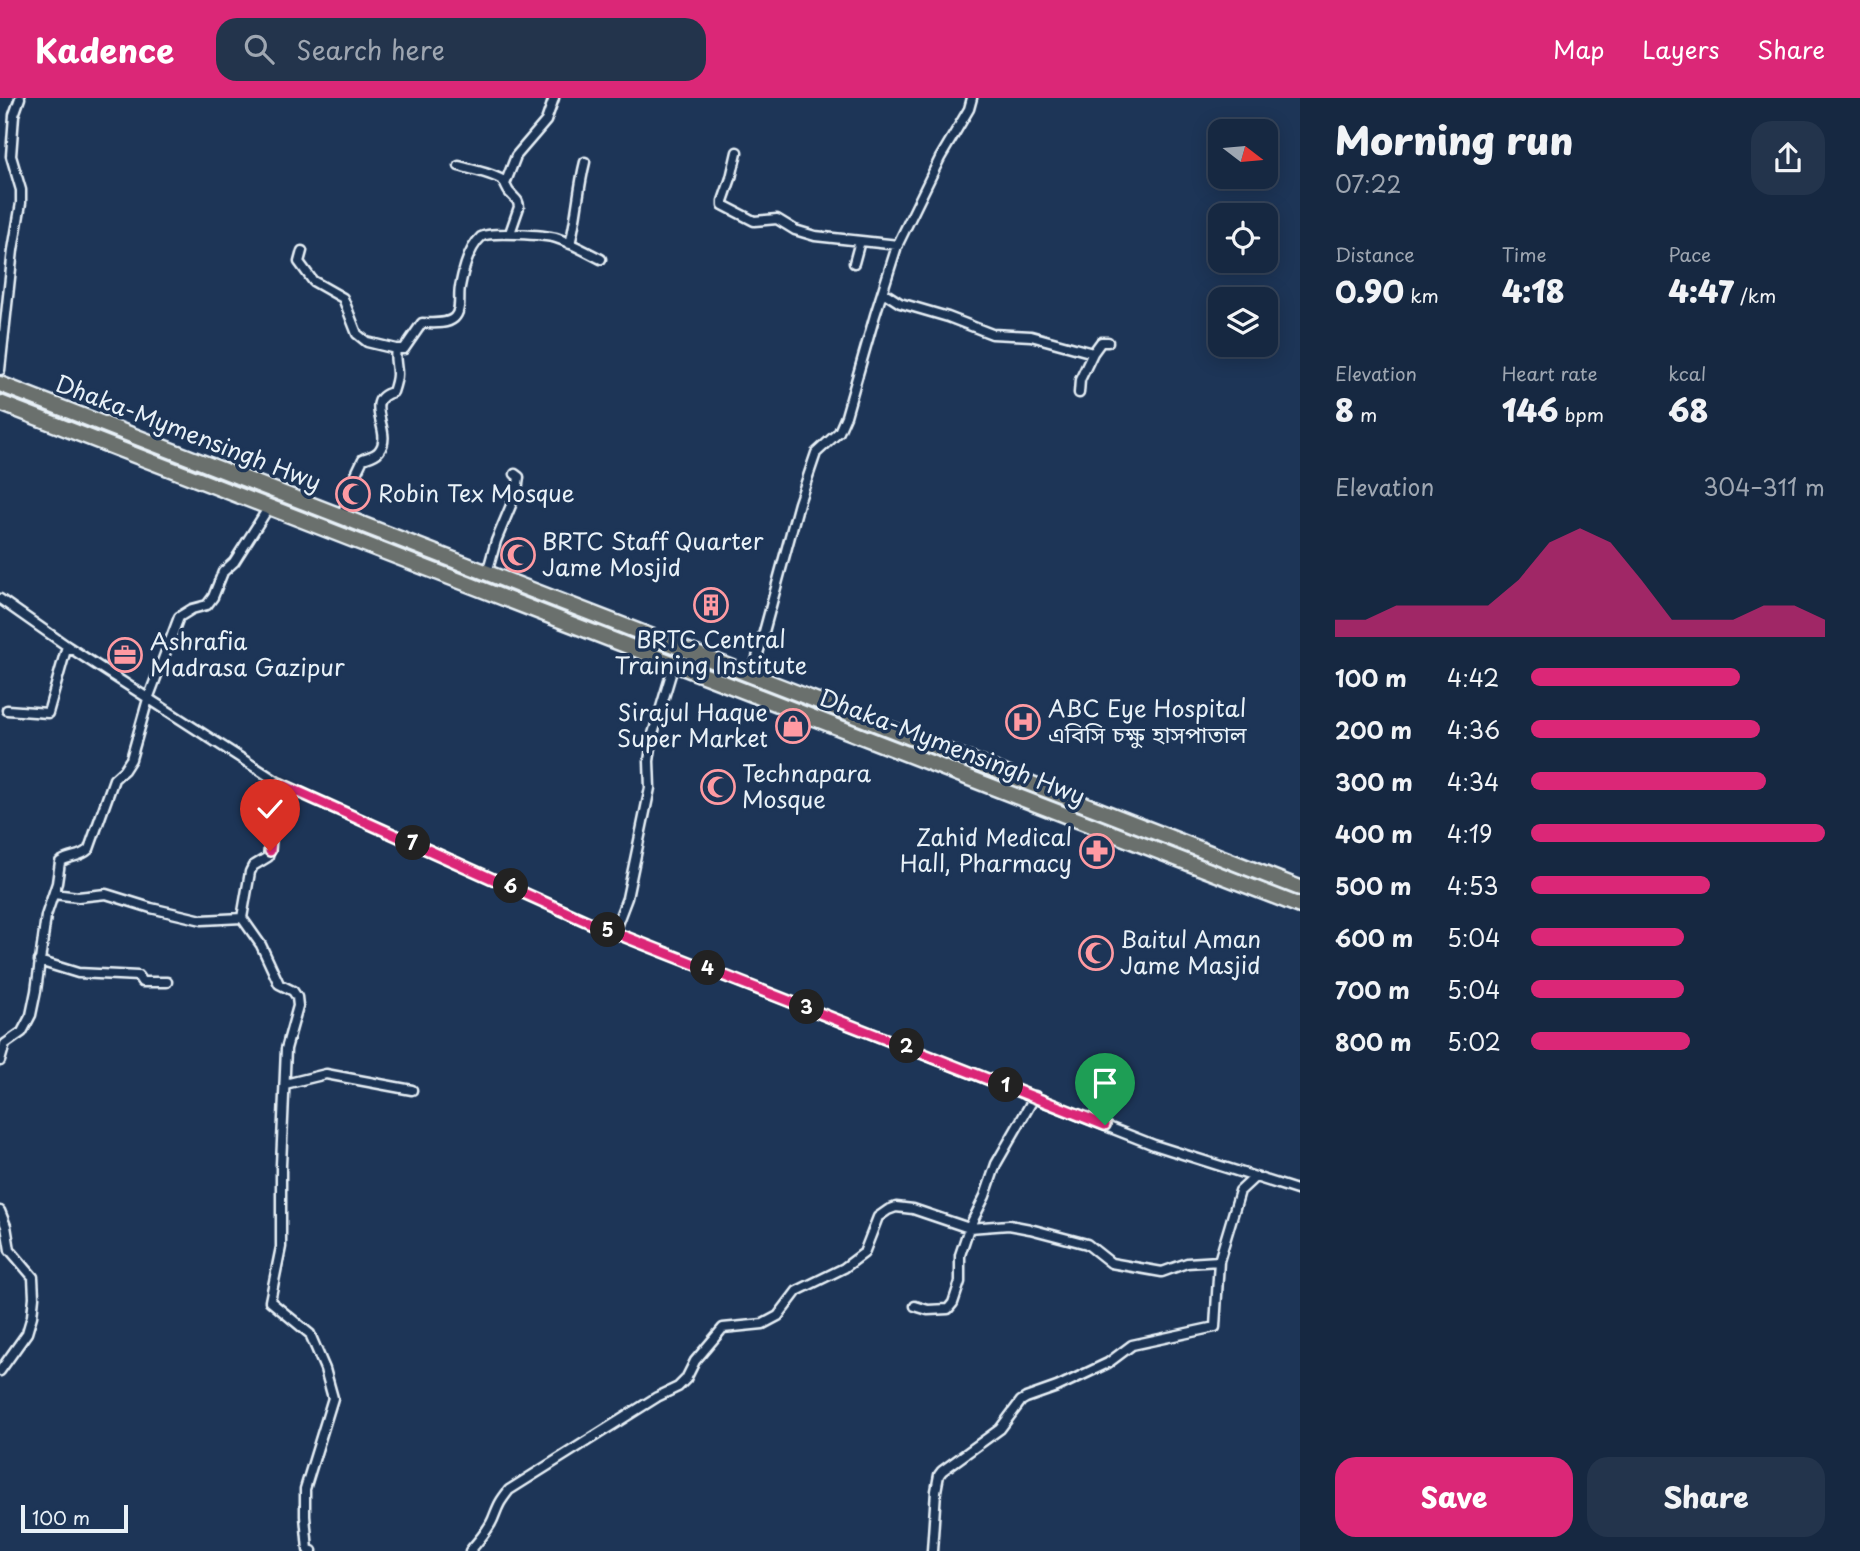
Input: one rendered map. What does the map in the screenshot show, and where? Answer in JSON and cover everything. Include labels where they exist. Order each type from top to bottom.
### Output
[{"type":"highway","name":"Dhaka-Mymensingh Hwy","points":[[0,384],[1300,888]]},
{"type":"highway","name":"Dhaka-Mymensingh Hwy","points":[[0,403],[1300,906]]},
{"type":"street","points":[[0,370],[21,203],[21,190],[11,156],[14,115],[20,98]]},
{"type":"street","points":[[505,184],[516,156],[546,121],[554,98]]},
{"type":"street","points":[[752,676],[816,453],[839,432],[898,245],[940,158],[969,109],[972,98]]},
{"type":"street","points":[[737,152],[723,205],[754,221],[777,219],[805,234],[898,245]]},
{"type":"street","points":[[570,244],[585,162]]},
{"type":"street","points":[[460,166],[497,178],[505,184],[510,194],[516,197],[520,203],[510,233]]},
{"type":"street","points":[[302,251],[299,262],[302,267],[313,281],[343,298],[358,334],[367,342],[396,349],[404,349],[422,323],[446,322],[458,313],[460,289],[472,250],[487,234],[553,237],[601,259]]},
{"type":"street","points":[[854,263],[860,241]]},
{"type":"street","points":[[883,292],[900,303],[938,313],[992,334],[1031,336],[1093,353]]},
{"type":"street","points":[[1079,393],[1080,380],[1093,353],[1101,342],[1108,342]]},
{"type":"street","points":[[342,517],[352,482],[363,459],[377,454],[383,442],[378,404],[384,394],[393,392],[397,373],[394,358],[396,349]]},
{"type":"street","points":[[487,573],[495,541],[517,491],[519,477],[515,474]]},
{"type":"street","points":[[0,1061],[2,1042],[22,1032],[31,1015],[46,916],[54,894],[60,862],[82,856],[89,849],[114,779],[131,759],[148,699],[179,617],[192,609],[207,605],[223,572],[234,562],[268,507]]},
{"type":"street","points":[[0,599],[67,646],[281,784],[614,932],[1154,1145],[1299,1189]]},
{"type":"street","points":[[8,710],[48,713],[67,646]]},
{"type":"street","points":[[614,932],[627,898],[650,788],[649,761],[653,734],[674,664]]},
{"type":"street","points":[[281,784],[274,805],[268,857],[253,866],[250,872],[242,918],[261,945],[279,984],[297,996],[298,1006],[286,1049],[281,1247],[270,1301],[310,1334],[325,1369],[333,1398],[305,1489],[308,1550],[312,1551]]},
{"type":"street","points":[[54,894],[78,897],[106,894],[202,920],[242,918]]},
{"type":"street","points":[[39,961],[78,973],[138,976],[142,982],[167,982]]},
{"type":"street","points":[[285,1084],[326,1074],[412,1090]]},
{"type":"street","points":[[915,1306],[928,1310],[947,1309],[953,1303],[960,1282],[960,1255],[969,1228],[985,1196],[996,1164],[1035,1097]]},
{"type":"street","points":[[932,1551],[939,1475],[1000,1429],[1021,1401],[1108,1363],[1132,1345],[1215,1327],[1219,1261],[1240,1191],[1255,1177]]},
{"type":"street","points":[[470,1551],[487,1530],[497,1505],[509,1490],[657,1397],[678,1387],[686,1379],[695,1361],[723,1328],[763,1324],[778,1316],[797,1291],[844,1268],[864,1253],[878,1217],[888,1210],[896,1207],[913,1209],[969,1228],[1009,1225],[1030,1229],[1087,1244],[1111,1262],[1162,1272],[1186,1262],[1219,1261]]},
{"type":"street","points":[[0,1211],[10,1250],[33,1277],[34,1297],[27,1333],[0,1371]]},
{"type":"place","name":"Robin Tex Mosque","points":[[353,494]]},
{"type":"place","name":"BRTC Staff Quarter Jame Mosjid","points":[[518,555]]},
{"type":"place","name":"BRTC Central Training Institute","points":[[711,605]]},
{"type":"place","name":"Ashrafia Madrasa Gazipur","points":[[125,655]]},
{"type":"place","name":"ABC Eye Hospital এবিসি চক্ষু হাসপাতাল","points":[[1023,722]]},
{"type":"place","name":"Sirajul Haque Super Market","points":[[793,726]]},
{"type":"place","name":"Technapara Mosque","points":[[718,787]]},
{"type":"place","name":"Zahid Medical Hall, Pharmacy","points":[[1097,851]]},
{"type":"place","name":"Baitul Aman Jame Masjid","points":[[1096,953]]},
{"type":"route","points":[[270,851],[274,805],[281,784],[595,925],[1105,1125]]}]
